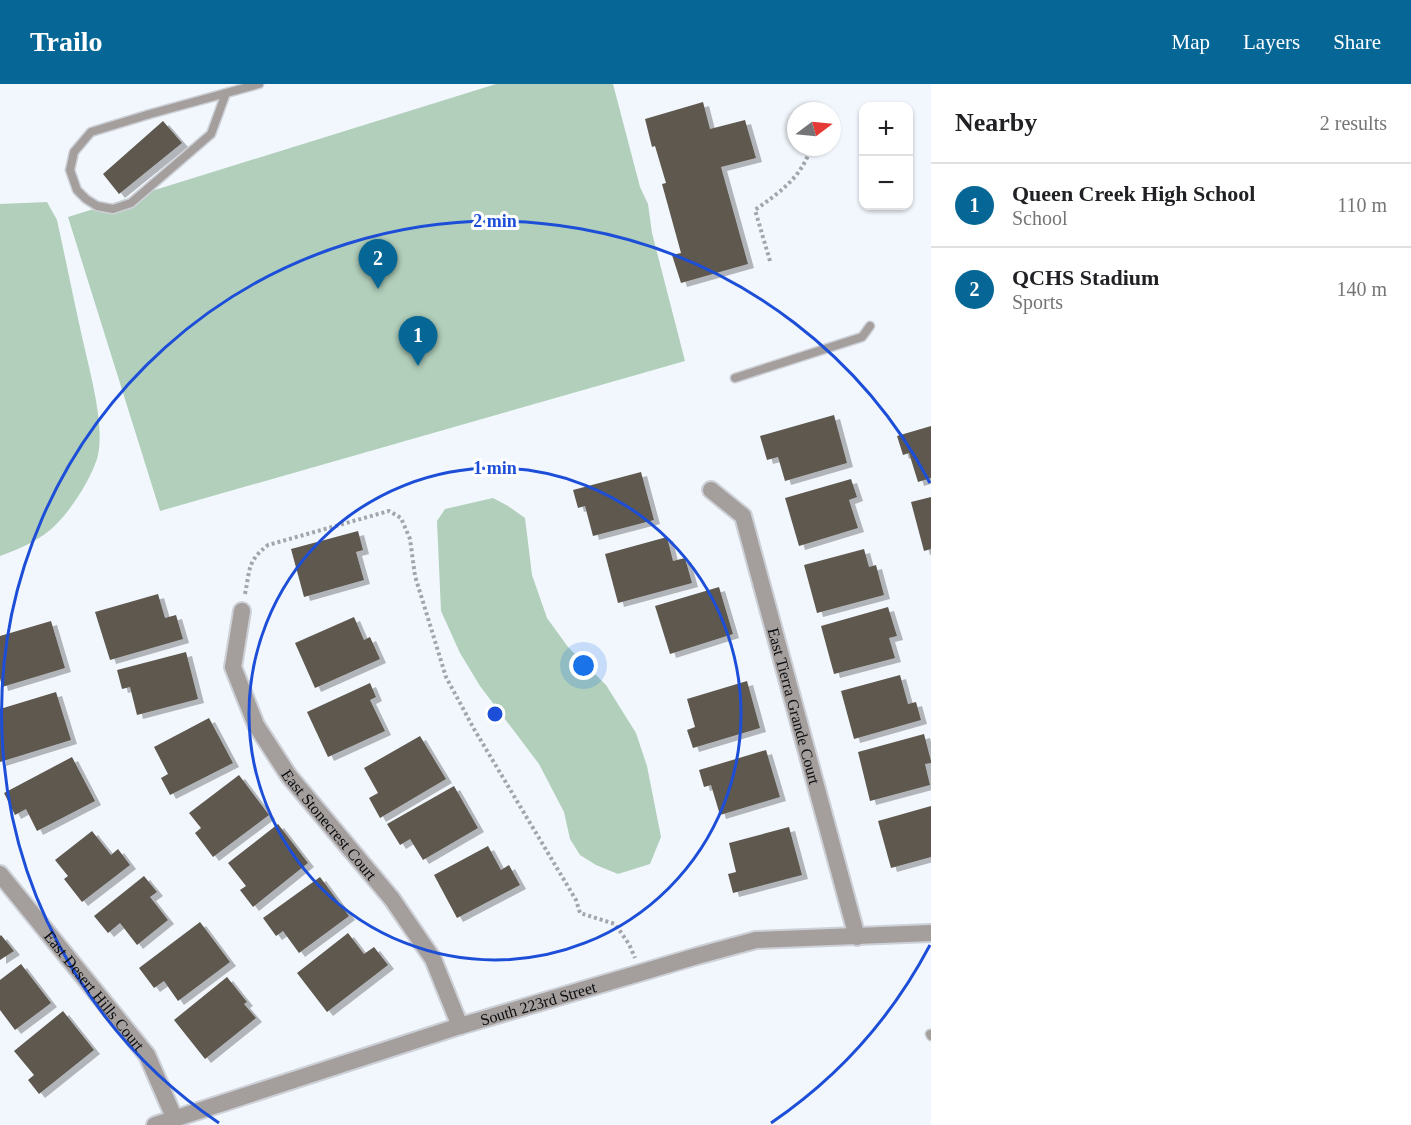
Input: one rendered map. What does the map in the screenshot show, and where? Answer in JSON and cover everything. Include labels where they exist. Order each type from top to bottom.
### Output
[{"type":"street","name":"East Tierra Grande Court","points":[[711,490],[743,516],[857,937]]},
{"type":"street","name":"East Stonecrest Court","points":[[242,611],[233,667],[256,725],[289,776],[392,899],[433,959],[460,1026]]},
{"type":"street","name":"East Desert Hills Court","points":[[0,874],[147,1055],[174,1117]]},
{"type":"street","name":"South 223rd Street","points":[[155,1125],[460,1026],[756,940],[931,933]]},
{"type":"lane","points":[[226,93],[210,134],[131,203],[113,209],[97,207],[77,190],[70,170],[74,152],[91,132],[150,114],[226,93],[259,84]]},
{"type":"lane","points":[[735,378],[862,337],[870,326]]},
{"type":"path","points":[[770,261],[755,210],[793,181],[809,156]]},
{"type":"path","points":[[242,611],[250,566],[255,555],[268,545],[389,511],[401,518],[410,539],[416,576],[446,677],[474,729],[576,900],[580,913],[615,924],[628,944],[641,972]]},
{"type":"green space","points":[[496,84],[613,84],[640,187],[648,204],[652,233],[685,361],[160,511],[68,217]]},
{"type":"green space","points":[[47,202],[57,220],[93,384],[100,432],[99,446],[97,459],[88,479],[76,500],[61,519],[40,538],[0,556],[0,204]]},
{"type":"green space","points":[[493,498],[525,518],[532,575],[547,618],[568,647],[606,685],[636,733],[647,766],[661,837],[650,864],[618,874],[580,855],[570,839],[564,812],[539,764],[480,686],[460,653],[441,611],[437,521],[445,509]]},
{"type":"building","points":[[703,102],[710,129],[745,120],[756,158],[721,167],[748,264],[681,283],[672,255],[681,253],[662,184],[666,183],[655,146],[652,147],[645,119]]},
{"type":"building","points":[[163,121],[182,143],[119,194],[103,174]]},
{"type":"building","points":[[834,415],[847,463],[785,481],[778,457],[767,460],[760,436]]},
{"type":"building","points":[[931,426],[931,478],[918,482],[909,453],[903,455],[897,436]]},
{"type":"building","points":[[641,472],[654,520],[593,536],[585,506],[578,508],[573,490]]},
{"type":"building","points":[[851,479],[857,497],[849,500],[858,528],[799,546],[785,498]]},
{"type":"building","points":[[931,497],[931,549],[924,551],[911,502]]},
{"type":"building","points":[[358,531],[363,550],[356,552],[364,580],[304,597],[291,549]]},
{"type":"building","points":[[667,537],[673,561],[685,558],[692,583],[618,603],[605,554]]},
{"type":"building","points":[[864,549],[869,567],[876,565],[884,595],[817,613],[804,565]]},
{"type":"building","points":[[719,587],[733,634],[670,654],[655,606]]},
{"type":"building","points":[[158,594],[165,618],[176,615],[183,639],[110,660],[95,612]]},
{"type":"building","points":[[888,607],[897,636],[889,638],[895,658],[834,674],[821,626]]},
{"type":"building","points":[[354,617],[364,640],[370,637],[380,659],[315,688],[295,643]]},
{"type":"building","points":[[51,621],[65,668],[2,687],[0,636]]},
{"type":"building","points":[[186,652],[198,699],[137,715],[130,687],[122,689],[117,670]]},
{"type":"building","points":[[900,675],[908,704],[916,702],[921,720],[854,739],[841,691]]},
{"type":"building","points":[[747,681],[760,728],[693,748],[687,730],[695,727],[687,699]]},
{"type":"building","points":[[370,683],[376,697],[370,700],[385,731],[328,757],[307,712]]},
{"type":"building","points":[[56,692],[71,740],[0,762],[0,709]]},
{"type":"building","points":[[209,718],[233,763],[170,795],[161,778],[168,774],[154,747]]},
{"type":"building","points":[[924,734],[931,761],[925,764],[930,785],[870,801],[858,752]]},
{"type":"building","points":[[420,736],[446,779],[380,818],[369,798],[378,793],[364,768]]},
{"type":"building","points":[[766,750],[780,797],[720,815],[711,785],[704,787],[699,770]]},
{"type":"building","points":[[72,757],[95,801],[37,831],[26,809],[15,815],[4,793]]},
{"type":"building","points":[[239,775],[269,815],[213,857],[195,833],[201,828],[189,813]]},
{"type":"building","points":[[454,786],[478,828],[423,860],[410,839],[400,845],[387,824]]},
{"type":"building","points":[[931,806],[931,857],[891,868],[878,821]]},
{"type":"building","points":[[278,824],[308,863],[253,907],[240,890],[246,886],[228,863]]},
{"type":"building","points":[[789,827],[802,875],[733,893],[728,874],[736,872],[729,843]]},
{"type":"building","points":[[92,831],[111,855],[118,849],[130,865],[82,902],[64,879],[68,876],[55,860]]},
{"type":"building","points":[[488,846],[501,870],[509,865],[520,885],[457,918],[434,875]]},
{"type":"building","points":[[144,876],[157,892],[150,897],[168,920],[137,945],[120,923],[108,933],[94,916]]},
{"type":"building","points":[[320,877],[349,916],[299,953],[283,931],[276,936],[263,918]]},
{"type":"building","points":[[200,922],[230,962],[178,1001],[164,981],[154,988],[139,968]]},
{"type":"building","points":[[348,933],[364,954],[374,947],[388,965],[327,1012],[297,973]]},
{"type":"building","points":[[0,936],[14,951],[0,960]]},
{"type":"building","points":[[21,964],[51,1003],[15,1030],[0,1010],[0,980]]},
{"type":"building","points":[[227,977],[247,1002],[244,1004],[256,1018],[205,1059],[174,1020]]},
{"type":"building","points":[[63,1011],[94,1050],[39,1094],[28,1080],[34,1075],[14,1051]]},
{"type":"place","name":"QCHS Stadium","points":[[378,289]]},
{"type":"place","name":"Queen Creek High School","points":[[418,366]]}]
